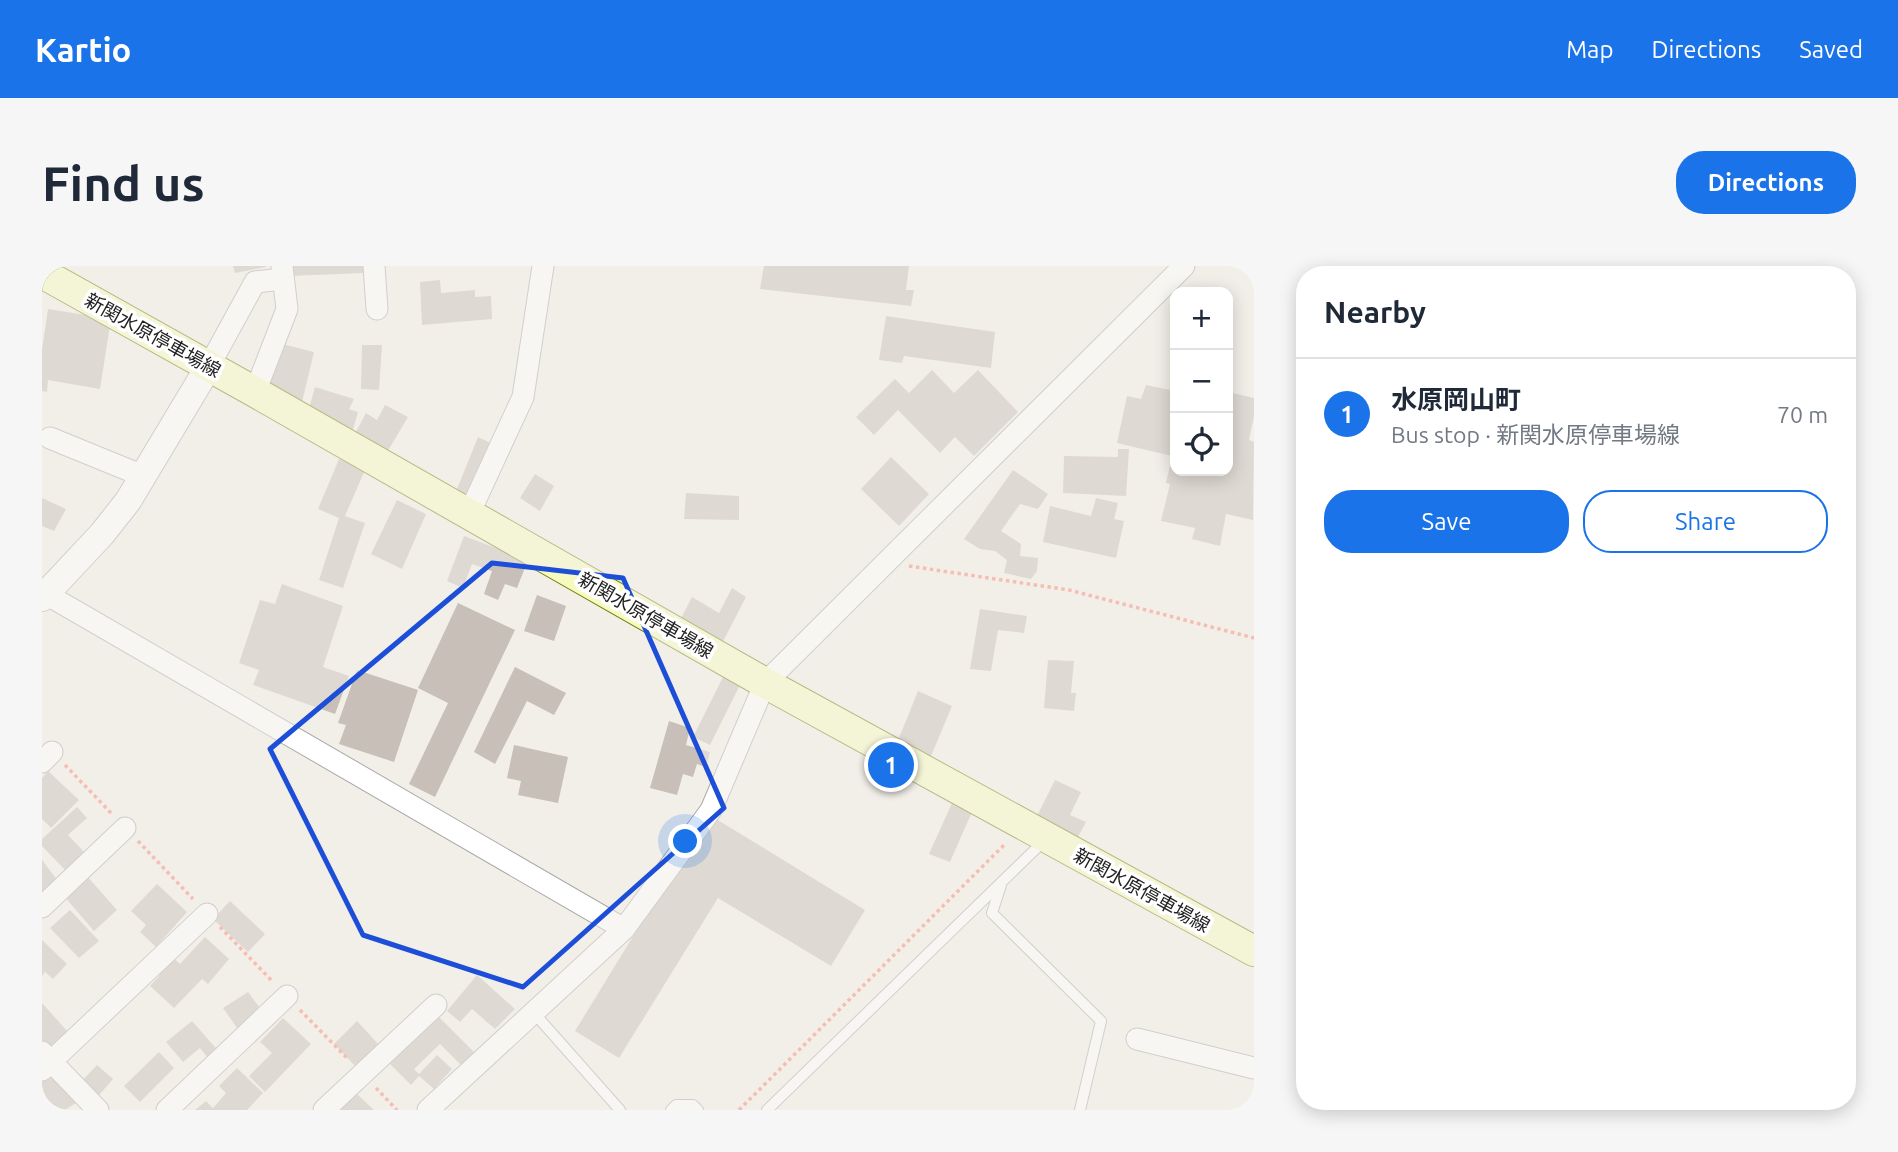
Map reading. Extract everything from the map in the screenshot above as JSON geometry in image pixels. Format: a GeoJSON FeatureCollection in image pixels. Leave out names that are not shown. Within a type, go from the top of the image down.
{"type":"FeatureCollection","features":[{"type":"Feature","properties":{"kind":"main road","name":"新関水原停車場線"},"geometry":{"type":"LineString","coordinates":[[42,273],[765,683],[1254,951]]}},
{"type":"Feature","properties":{"kind":"street"},"geometry":{"type":"LineString","coordinates":[[374,266],[377,309]]}},
{"type":"Feature","properties":{"kind":"street"},"geometry":{"type":"LineString","coordinates":[[469,514],[523,397],[543,266]]}},
{"type":"Feature","properties":{"kind":"street"},"geometry":{"type":"LineString","coordinates":[[428,1110],[624,929],[711,810],[765,683],[1184,266]]}},
{"type":"Feature","properties":{"kind":"street"},"geometry":{"type":"LineString","coordinates":[[255,392],[286,309],[283,272],[255,282],[209,366],[128,501],[102,534],[44,596],[624,929]]}},
{"type":"Feature","properties":{"kind":"street"},"geometry":{"type":"LineString","coordinates":[[50,438],[143,476]]}},
{"type":"Feature","properties":{"kind":"street"},"geometry":{"type":"LineString","coordinates":[[42,907],[125,828]]}},
{"type":"Feature","properties":{"kind":"street"},"geometry":{"type":"LineString","coordinates":[[98,1110],[45,1061],[207,914]]}},
{"type":"Feature","properties":{"kind":"street"},"geometry":{"type":"LineString","coordinates":[[167,1110],[287,996]]}},
{"type":"Feature","properties":{"kind":"street"},"geometry":{"type":"LineString","coordinates":[[324,1110],[436,1005]]}},
{"type":"Feature","properties":{"kind":"street"},"geometry":{"type":"LineString","coordinates":[[1137,1039],[1254,1068]]}},
{"type":"Feature","properties":{"kind":"lane"},"geometry":{"type":"LineString","coordinates":[[767,1110],[1002,882],[1035,831]]}},
{"type":"Feature","properties":{"kind":"lane"},"geometry":{"type":"LineString","coordinates":[[1002,882],[992,913],[1101,1021],[1080,1110]]}},
{"type":"Feature","properties":{"kind":"lane"},"geometry":{"type":"LineString","coordinates":[[534,1013],[620,1110]]}},
{"type":"Feature","properties":{"kind":"lane"},"geometry":{"type":"LineString","coordinates":[[671,1110],[676,1105],[693,1105],[698,1110]]}},
{"type":"Feature","properties":{"kind":"path"},"geometry":{"type":"LineString","coordinates":[[886,563],[1069,590],[1254,638]]}},
{"type":"Feature","properties":{"kind":"path"},"geometry":{"type":"LineString","coordinates":[[739,1110],[1035,831]]}},
{"type":"Feature","properties":{"kind":"highlighted area"},"geometry":{"type":"Polygon","coordinates":[[[492,563],[623,578],[724,808],[523,987],[363,935],[270,749],[492,563]]]}},
{"type":"Feature","properties":{"kind":"building"},"geometry":{"type":"Polygon","coordinates":[[[233,266],[266,266],[266,267],[235,273],[233,266]]]}},
{"type":"Feature","properties":{"kind":"building"},"geometry":{"type":"Polygon","coordinates":[[[288,266],[363,266],[363,273],[289,276],[288,266]]]}},
{"type":"Feature","properties":{"kind":"building"},"geometry":{"type":"Polygon","coordinates":[[[764,266],[909,266],[906,290],[914,290],[911,306],[760,289],[764,266]]]}},
{"type":"Feature","properties":{"kind":"building"},"geometry":{"type":"Polygon","coordinates":[[[440,280],[441,293],[475,290],[475,297],[491,296],[492,319],[422,325],[420,282],[440,280]]]}},
{"type":"Feature","properties":{"kind":"building"},"geometry":{"type":"Polygon","coordinates":[[[48,309],[111,319],[100,389],[48,380],[47,392],[42,391],[42,349],[48,309]]]}},
{"type":"Feature","properties":{"kind":"building"},"geometry":{"type":"Polygon","coordinates":[[[886,316],[995,332],[991,368],[904,356],[902,363],[879,360],[886,316]]]}},
{"type":"Feature","properties":{"kind":"building"},"geometry":{"type":"Polygon","coordinates":[[[278,343],[314,352],[302,402],[266,393],[278,343]]]}},
{"type":"Feature","properties":{"kind":"building"},"geometry":{"type":"Polygon","coordinates":[[[362,345],[382,345],[379,390],[361,389],[362,345]]]}},
{"type":"Feature","properties":{"kind":"building"},"geometry":{"type":"Polygon","coordinates":[[[932,370],[954,393],[978,370],[1018,412],[974,456],[955,437],[940,453],[898,410],[874,435],[856,417],[895,379],[909,393],[932,370]]]}},
{"type":"Feature","properties":{"kind":"building"},"geometry":{"type":"Polygon","coordinates":[[[1146,385],[1170,390],[1170,456],[1117,443],[1127,396],[1141,399],[1146,385]]]}},
{"type":"Feature","properties":{"kind":"building"},"geometry":{"type":"Polygon","coordinates":[[[315,387],[354,399],[349,409],[358,412],[352,433],[306,419],[315,387]]]}},
{"type":"Feature","properties":{"kind":"building"},"geometry":{"type":"Polygon","coordinates":[[[1233,393],[1254,398],[1254,416],[1249,440],[1254,442],[1253,520],[1226,514],[1220,546],[1192,539],[1195,528],[1161,521],[1170,484],[1166,483],[1170,465],[1170,476],[1233,476],[1233,393]]]}},
{"type":"Feature","properties":{"kind":"building"},"geometry":{"type":"Polygon","coordinates":[[[385,405],[408,417],[383,459],[352,439],[366,413],[377,420],[385,405]]]}},
{"type":"Feature","properties":{"kind":"building"},"geometry":{"type":"Polygon","coordinates":[[[478,437],[497,446],[474,502],[455,494],[478,437]]]}},
{"type":"Feature","properties":{"kind":"building"},"geometry":{"type":"Polygon","coordinates":[[[1118,449],[1129,449],[1126,496],[1063,493],[1064,456],[1118,457],[1118,449]]]}},
{"type":"Feature","properties":{"kind":"building"},"geometry":{"type":"Polygon","coordinates":[[[891,457],[929,494],[899,526],[861,489],[891,457]]]}},
{"type":"Feature","properties":{"kind":"building"},"geometry":{"type":"Polygon","coordinates":[[[339,459],[365,470],[345,516],[365,523],[343,588],[319,580],[339,518],[318,509],[339,459]]]}},
{"type":"Feature","properties":{"kind":"building"},"geometry":{"type":"Polygon","coordinates":[[[1013,470],[1048,494],[1038,509],[1020,504],[1001,531],[1021,544],[1020,556],[1038,558],[1037,571],[1031,579],[1004,573],[1007,560],[995,551],[980,549],[964,539],[1013,470]]]}},
{"type":"Feature","properties":{"kind":"building"},"geometry":{"type":"Polygon","coordinates":[[[535,474],[554,486],[540,511],[520,498],[535,474]]]}},
{"type":"Feature","properties":{"kind":"building"},"geometry":{"type":"Polygon","coordinates":[[[686,493],[739,496],[739,520],[684,519],[686,493]]]}},
{"type":"Feature","properties":{"kind":"building"},"geometry":{"type":"Polygon","coordinates":[[[42,498],[66,509],[54,531],[42,526],[42,498]]]}},
{"type":"Feature","properties":{"kind":"building"},"geometry":{"type":"Polygon","coordinates":[[[1096,498],[1118,503],[1114,519],[1124,521],[1116,558],[1043,542],[1050,506],[1091,516],[1096,498]]]}},
{"type":"Feature","properties":{"kind":"building"},"geometry":{"type":"Polygon","coordinates":[[[397,500],[426,514],[402,569],[371,554],[397,500]]]}},
{"type":"Feature","properties":{"kind":"building"},"geometry":{"type":"Polygon","coordinates":[[[464,536],[528,560],[517,588],[505,584],[498,600],[484,594],[492,571],[472,564],[463,588],[447,581],[464,536]]]}},
{"type":"Feature","properties":{"kind":"building"},"geometry":{"type":"Polygon","coordinates":[[[282,584],[343,606],[323,667],[349,676],[335,714],[253,685],[259,670],[239,663],[260,600],[275,604],[282,584]]]}},
{"type":"Feature","properties":{"kind":"building"},"geometry":{"type":"Polygon","coordinates":[[[732,588],[746,597],[717,653],[675,630],[692,597],[719,613],[732,588]]]}},
{"type":"Feature","properties":{"kind":"building"},"geometry":{"type":"Polygon","coordinates":[[[537,595],[566,606],[554,641],[524,631],[537,595]]]}},
{"type":"Feature","properties":{"kind":"building"},"geometry":{"type":"Polygon","coordinates":[[[458,603],[515,630],[435,797],[409,784],[448,703],[418,688],[458,603]]]}},
{"type":"Feature","properties":{"kind":"building"},"geometry":{"type":"Polygon","coordinates":[[[980,609],[1027,616],[1024,633],[998,630],[991,671],[970,669],[980,609]]]}},
{"type":"Feature","properties":{"kind":"building"},"geometry":{"type":"Polygon","coordinates":[[[1048,660],[1074,661],[1071,693],[1076,693],[1074,711],[1044,708],[1048,660]]]}},
{"type":"Feature","properties":{"kind":"building"},"geometry":{"type":"Polygon","coordinates":[[[515,667],[566,693],[554,715],[527,701],[495,764],[474,752],[515,667]]]}},
{"type":"Feature","properties":{"kind":"building"},"geometry":{"type":"Polygon","coordinates":[[[357,670],[418,690],[394,762],[339,744],[346,725],[338,723],[357,670]]]}},
{"type":"Feature","properties":{"kind":"building"},"geometry":{"type":"Polygon","coordinates":[[[723,677],[740,685],[710,745],[693,737],[723,677]]]}},
{"type":"Feature","properties":{"kind":"building"},"geometry":{"type":"Polygon","coordinates":[[[918,691],[952,706],[929,761],[895,748],[918,691]]]}},
{"type":"Feature","properties":{"kind":"building"},"geometry":{"type":"Polygon","coordinates":[[[669,721],[690,728],[686,745],[710,752],[706,767],[697,764],[693,777],[683,774],[677,795],[650,788],[669,721]]]}},
{"type":"Feature","properties":{"kind":"building"},"geometry":{"type":"Polygon","coordinates":[[[514,745],[568,757],[558,803],[518,795],[521,781],[507,778],[514,745]]]}},
{"type":"Feature","properties":{"kind":"building"},"geometry":{"type":"Polygon","coordinates":[[[48,771],[79,800],[51,828],[42,819],[42,778],[48,771]]]}},
{"type":"Feature","properties":{"kind":"building"},"geometry":{"type":"Polygon","coordinates":[[[1055,780],[1081,792],[1070,815],[1086,822],[1071,850],[1031,828],[1055,780]]]}},
{"type":"Feature","properties":{"kind":"building"},"geometry":{"type":"Polygon","coordinates":[[[952,803],[972,812],[950,862],[929,854],[952,803]]]}},
{"type":"Feature","properties":{"kind":"building"},"geometry":{"type":"Polygon","coordinates":[[[77,807],[87,818],[68,835],[86,854],[66,871],[42,846],[42,839],[77,807]]]}},
{"type":"Feature","properties":{"kind":"building"},"geometry":{"type":"Polygon","coordinates":[[[708,814],[865,910],[831,966],[718,898],[619,1058],[575,1031],[708,814]]]}},
{"type":"Feature","properties":{"kind":"building"},"geometry":{"type":"Polygon","coordinates":[[[42,860],[58,881],[42,895],[42,860]]]}},
{"type":"Feature","properties":{"kind":"building"},"geometry":{"type":"Polygon","coordinates":[[[86,875],[117,910],[94,931],[63,895],[86,875]]]}},
{"type":"Feature","properties":{"kind":"building"},"geometry":{"type":"Polygon","coordinates":[[[157,884],[187,912],[156,947],[140,932],[146,925],[131,911],[157,884]]]}},
{"type":"Feature","properties":{"kind":"building"},"geometry":{"type":"Polygon","coordinates":[[[230,901],[265,934],[248,952],[213,919],[230,901]]]}},
{"type":"Feature","properties":{"kind":"building"},"geometry":{"type":"Polygon","coordinates":[[[70,910],[99,941],[79,958],[50,928],[70,910]]]}},
{"type":"Feature","properties":{"kind":"building"},"geometry":{"type":"Polygon","coordinates":[[[205,937],[229,959],[208,984],[202,979],[174,1008],[150,986],[160,975],[153,968],[167,952],[180,964],[205,937]]]}},
{"type":"Feature","properties":{"kind":"building"},"geometry":{"type":"Polygon","coordinates":[[[42,940],[67,964],[53,979],[45,972],[42,976],[42,940]]]}},
{"type":"Feature","properties":{"kind":"building"},"geometry":{"type":"Polygon","coordinates":[[[477,975],[515,1009],[495,1029],[472,1009],[460,1022],[447,1011],[477,975]]]}},
{"type":"Feature","properties":{"kind":"building"},"geometry":{"type":"Polygon","coordinates":[[[248,992],[265,1015],[240,1032],[223,1008],[248,992]]]}},
{"type":"Feature","properties":{"kind":"building"},"geometry":{"type":"Polygon","coordinates":[[[42,1003],[68,1032],[50,1049],[42,1041],[42,1003]]]}},
{"type":"Feature","properties":{"kind":"building"},"geometry":{"type":"Polygon","coordinates":[[[437,1015],[474,1052],[461,1065],[440,1044],[414,1069],[419,1074],[437,1055],[452,1069],[434,1089],[419,1076],[411,1085],[388,1062],[437,1015]]]}},
{"type":"Feature","properties":{"kind":"building"},"geometry":{"type":"Polygon","coordinates":[[[283,1018],[311,1044],[265,1092],[249,1076],[272,1053],[260,1042],[283,1018]]]}},
{"type":"Feature","properties":{"kind":"building"},"geometry":{"type":"Polygon","coordinates":[[[192,1021],[223,1056],[213,1064],[200,1048],[183,1062],[166,1042],[192,1021]]]}},
{"type":"Feature","properties":{"kind":"building"},"geometry":{"type":"Polygon","coordinates":[[[357,1021],[379,1045],[357,1068],[334,1044],[357,1021]]]}},
{"type":"Feature","properties":{"kind":"building"},"geometry":{"type":"Polygon","coordinates":[[[159,1052],[174,1068],[140,1102],[124,1086],[159,1052]]]}},
{"type":"Feature","properties":{"kind":"building"},"geometry":{"type":"Polygon","coordinates":[[[97,1065],[113,1079],[94,1101],[77,1086],[97,1065]]]}},
{"type":"Feature","properties":{"kind":"building"},"geometry":{"type":"Polygon","coordinates":[[[53,1067],[79,1101],[65,1110],[46,1110],[42,1105],[42,1074],[53,1067]]]}},
{"type":"Feature","properties":{"kind":"building"},"geometry":{"type":"Polygon","coordinates":[[[237,1068],[263,1093],[247,1110],[195,1110],[206,1101],[213,1108],[226,1093],[219,1086],[237,1068]]]}},
{"type":"Feature","properties":{"kind":"building"},"geometry":{"type":"Polygon","coordinates":[[[355,1092],[374,1110],[338,1110],[355,1092]]]}},
{"type":"Feature","properties":{"kind":"place","name":"水原岡山町"},"geometry":{"type":"Point","coordinates":[891,765]}}]}
